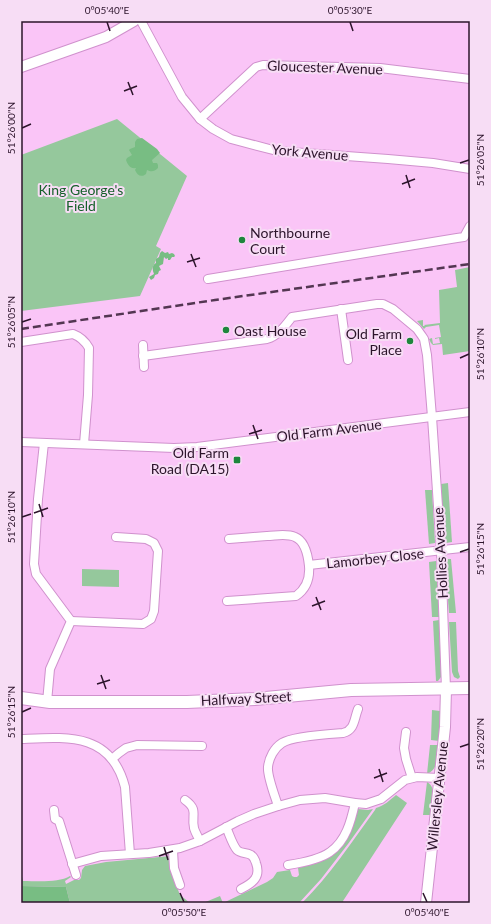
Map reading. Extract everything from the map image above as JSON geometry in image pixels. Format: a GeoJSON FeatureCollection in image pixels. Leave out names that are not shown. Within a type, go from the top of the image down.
{"type":"FeatureCollection","features":[{"type":"Feature","properties":{"kind":"main road","name":"Halfway Street"},"geometry":{"type":"LineString","coordinates":[[21,698],[47,702],[214,701],[255,699],[351,690],[470,688]]}},
{"type":"Feature","properties":{"kind":"street"},"geometry":{"type":"LineString","coordinates":[[21,67],[106,37],[134,21]]}},
{"type":"Feature","properties":{"kind":"street","name":"York Avenue"},"geometry":{"type":"LineString","coordinates":[[141,21],[182,97],[200,119],[213,129],[231,139],[277,151],[418,161],[470,169]]}},
{"type":"Feature","properties":{"kind":"street","name":"Gloucester Avenue"},"geometry":{"type":"LineString","coordinates":[[200,119],[256,67],[263,65],[380,68],[470,79]]}},
{"type":"Feature","properties":{"kind":"street"},"geometry":{"type":"LineString","coordinates":[[208,279],[464,237],[470,226]]}},
{"type":"Feature","properties":{"kind":"street"},"geometry":{"type":"LineString","coordinates":[[143,356],[272,338],[292,317],[383,304],[393,309],[413,325],[424,339],[427,355],[432,417]]}},
{"type":"Feature","properties":{"kind":"street"},"geometry":{"type":"LineString","coordinates":[[341,309],[348,360]]}},
{"type":"Feature","properties":{"kind":"street"},"geometry":{"type":"LineString","coordinates":[[21,342],[73,334],[85,341],[89,348],[88,395],[84,444]]}},
{"type":"Feature","properties":{"kind":"street"},"geometry":{"type":"LineString","coordinates":[[142,345],[144,367]]}},
{"type":"Feature","properties":{"kind":"street","name":"Old Farm Avenue"},"geometry":{"type":"LineString","coordinates":[[21,442],[174,448],[197,447],[470,412]]}},
{"type":"Feature","properties":{"kind":"street","name":"Hollies Avenue"},"geometry":{"type":"LineString","coordinates":[[432,417],[441,551],[446,689]]}},
{"type":"Feature","properties":{"kind":"street"},"geometry":{"type":"LineString","coordinates":[[44,443],[38,499],[34,564],[36,574],[71,621]]}},
{"type":"Feature","properties":{"kind":"street","name":"Lamorbey Close"},"geometry":{"type":"LineString","coordinates":[[227,601],[296,596],[302,592],[307,584],[309,574],[309,565],[305,548],[301,541],[295,537],[284,535],[230,539]]}},
{"type":"Feature","properties":{"kind":"street"},"geometry":{"type":"LineString","coordinates":[[71,621],[143,624],[151,618],[154,611],[158,551],[154,543],[146,539],[116,537]]}},
{"type":"Feature","properties":{"kind":"street","name":"Lamorbey Close"},"geometry":{"type":"LineString","coordinates":[[309,565],[470,548]]}},
{"type":"Feature","properties":{"kind":"street"},"geometry":{"type":"LineString","coordinates":[[47,702],[50,669],[71,621]]}},
{"type":"Feature","properties":{"kind":"street","name":"Willersley Avenue"},"geometry":{"type":"LineString","coordinates":[[426,903],[440,778],[446,689]]}},
{"type":"Feature","properties":{"kind":"street"},"geometry":{"type":"LineString","coordinates":[[278,806],[269,776],[268,767],[275,749],[282,743],[293,739],[343,733],[348,731],[352,728],[358,709]]}},
{"type":"Feature","properties":{"kind":"street"},"geometry":{"type":"LineString","coordinates":[[406,732],[404,748],[412,778]]}},
{"type":"Feature","properties":{"kind":"street"},"geometry":{"type":"LineString","coordinates":[[21,739],[68,738],[80,740],[94,745],[112,759],[123,778],[125,787],[130,854]]}},
{"type":"Feature","properties":{"kind":"street"},"geometry":{"type":"LineString","coordinates":[[112,759],[126,748],[137,745],[202,746]]}},
{"type":"Feature","properties":{"kind":"street"},"geometry":{"type":"LineString","coordinates":[[72,864],[102,856],[173,850],[200,841],[254,814],[300,800],[325,798],[366,804],[381,799],[405,780],[412,778],[440,778]]}},
{"type":"Feature","properties":{"kind":"street"},"geometry":{"type":"LineString","coordinates":[[185,800],[191,805],[194,812],[193,821],[200,841]]}},
{"type":"Feature","properties":{"kind":"street"},"geometry":{"type":"LineString","coordinates":[[288,865],[314,860],[329,853],[338,846],[351,820],[355,803]]}},
{"type":"Feature","properties":{"kind":"street"},"geometry":{"type":"LineString","coordinates":[[54,810],[55,819],[59,821],[76,875]]}},
{"type":"Feature","properties":{"kind":"street"},"geometry":{"type":"LineString","coordinates":[[226,827],[237,851],[253,856],[258,868],[258,874],[255,878],[250,884],[241,889]]}},
{"type":"Feature","properties":{"kind":"street"},"geometry":{"type":"LineString","coordinates":[[173,850],[174,868],[180,885]]}},
{"type":"Feature","properties":{"kind":"green space","name":"King George's Field"},"geometry":{"type":"Polygon","coordinates":[[[117,119],[187,176],[156,246],[161,249],[140,296],[21,311],[21,155],[117,119]]]}},
{"type":"Feature","properties":{"kind":"green space"},"geometry":{"type":"Polygon","coordinates":[[[142,138],[160,153],[152,160],[153,163],[157,163],[158,168],[152,171],[147,170],[146,174],[141,176],[136,172],[136,168],[132,168],[126,160],[132,155],[129,150],[135,147],[135,142],[137,139],[142,138]]]}},
{"type":"Feature","properties":{"kind":"green space"},"geometry":{"type":"Polygon","coordinates":[[[162,251],[165,253],[168,252],[169,254],[172,253],[175,256],[170,260],[164,257],[163,264],[159,266],[161,270],[151,280],[149,277],[154,274],[153,266],[162,251]]]}},
{"type":"Feature","properties":{"kind":"green space"},"geometry":{"type":"Polygon","coordinates":[[[470,267],[470,351],[443,355],[442,344],[433,345],[429,339],[432,338],[433,344],[440,343],[439,338],[435,339],[441,337],[439,325],[426,327],[424,329],[417,321],[423,320],[423,326],[440,323],[439,290],[457,287],[455,270],[470,267]]]}},
{"type":"Feature","properties":{"kind":"green space"},"geometry":{"type":"Polygon","coordinates":[[[448,483],[452,542],[446,543],[444,541],[441,484],[448,483]]]}},
{"type":"Feature","properties":{"kind":"green space"},"geometry":{"type":"Polygon","coordinates":[[[425,490],[432,490],[435,543],[429,544],[425,490]]]}},
{"type":"Feature","properties":{"kind":"green space"},"geometry":{"type":"Polygon","coordinates":[[[445,559],[451,559],[456,613],[449,613],[445,559]]]}},
{"type":"Feature","properties":{"kind":"green space"},"geometry":{"type":"Polygon","coordinates":[[[436,561],[439,617],[432,617],[429,562],[436,561]]]}},
{"type":"Feature","properties":{"kind":"green space"},"geometry":{"type":"Polygon","coordinates":[[[82,569],[119,570],[119,587],[82,586],[82,569]]]}},
{"type":"Feature","properties":{"kind":"green space"},"geometry":{"type":"Polygon","coordinates":[[[439,620],[441,677],[438,681],[436,681],[433,621],[439,620]]]}},
{"type":"Feature","properties":{"kind":"green space"},"geometry":{"type":"Polygon","coordinates":[[[449,622],[456,622],[458,671],[460,677],[458,679],[454,677],[452,672],[449,622]]]}},
{"type":"Feature","properties":{"kind":"green space"},"geometry":{"type":"Polygon","coordinates":[[[432,710],[440,711],[439,741],[431,740],[432,710]]]}},
{"type":"Feature","properties":{"kind":"green space"},"geometry":{"type":"Polygon","coordinates":[[[430,745],[438,745],[437,758],[434,769],[427,774],[430,745]]]}},
{"type":"Feature","properties":{"kind":"green space"},"geometry":{"type":"Polygon","coordinates":[[[427,782],[432,788],[433,802],[431,815],[423,815],[427,782]]]}},
{"type":"Feature","properties":{"kind":"green space"},"geometry":{"type":"Polygon","coordinates":[[[396,795],[407,803],[343,901],[344,903],[302,903],[331,870],[376,808],[396,795]]]}},
{"type":"Feature","properties":{"kind":"green space"},"geometry":{"type":"Polygon","coordinates":[[[358,809],[373,809],[321,879],[299,903],[223,903],[267,882],[273,878],[277,872],[290,870],[292,876],[297,877],[299,875],[298,868],[330,857],[341,848],[345,842],[352,829],[358,809]]]}},
{"type":"Feature","properties":{"kind":"green space"},"geometry":{"type":"Polygon","coordinates":[[[170,856],[175,882],[180,895],[190,903],[70,903],[66,887],[21,886],[21,872],[23,881],[54,881],[70,876],[71,877],[65,881],[66,884],[74,880],[79,880],[85,866],[106,862],[170,856]]]}},
{"type":"Feature","properties":{"kind":"green space"},"geometry":{"type":"Polygon","coordinates":[[[21,886],[66,887],[70,903],[21,903],[21,886]]]}},
{"type":"Feature","properties":{"kind":"green space"},"geometry":{"type":"Polygon","coordinates":[[[220,896],[223,903],[203,903],[220,896]]]}},
{"type":"Feature","properties":{"kind":"railway"},"geometry":{"type":"LineString","coordinates":[[21,329],[470,264]]}},
{"type":"Feature","properties":{"kind":"place","name":"Northbourne Court"},"geometry":{"type":"Point","coordinates":[242,240]}},
{"type":"Feature","properties":{"kind":"place","name":"Oast House"},"geometry":{"type":"Point","coordinates":[226,330]}},
{"type":"Feature","properties":{"kind":"place","name":"Old Farm Place"},"geometry":{"type":"Point","coordinates":[410,341]}},
{"type":"Feature","properties":{"kind":"place","name":"Old Farm Road (DA15)"},"geometry":{"type":"Point","coordinates":[237,460]}}]}
